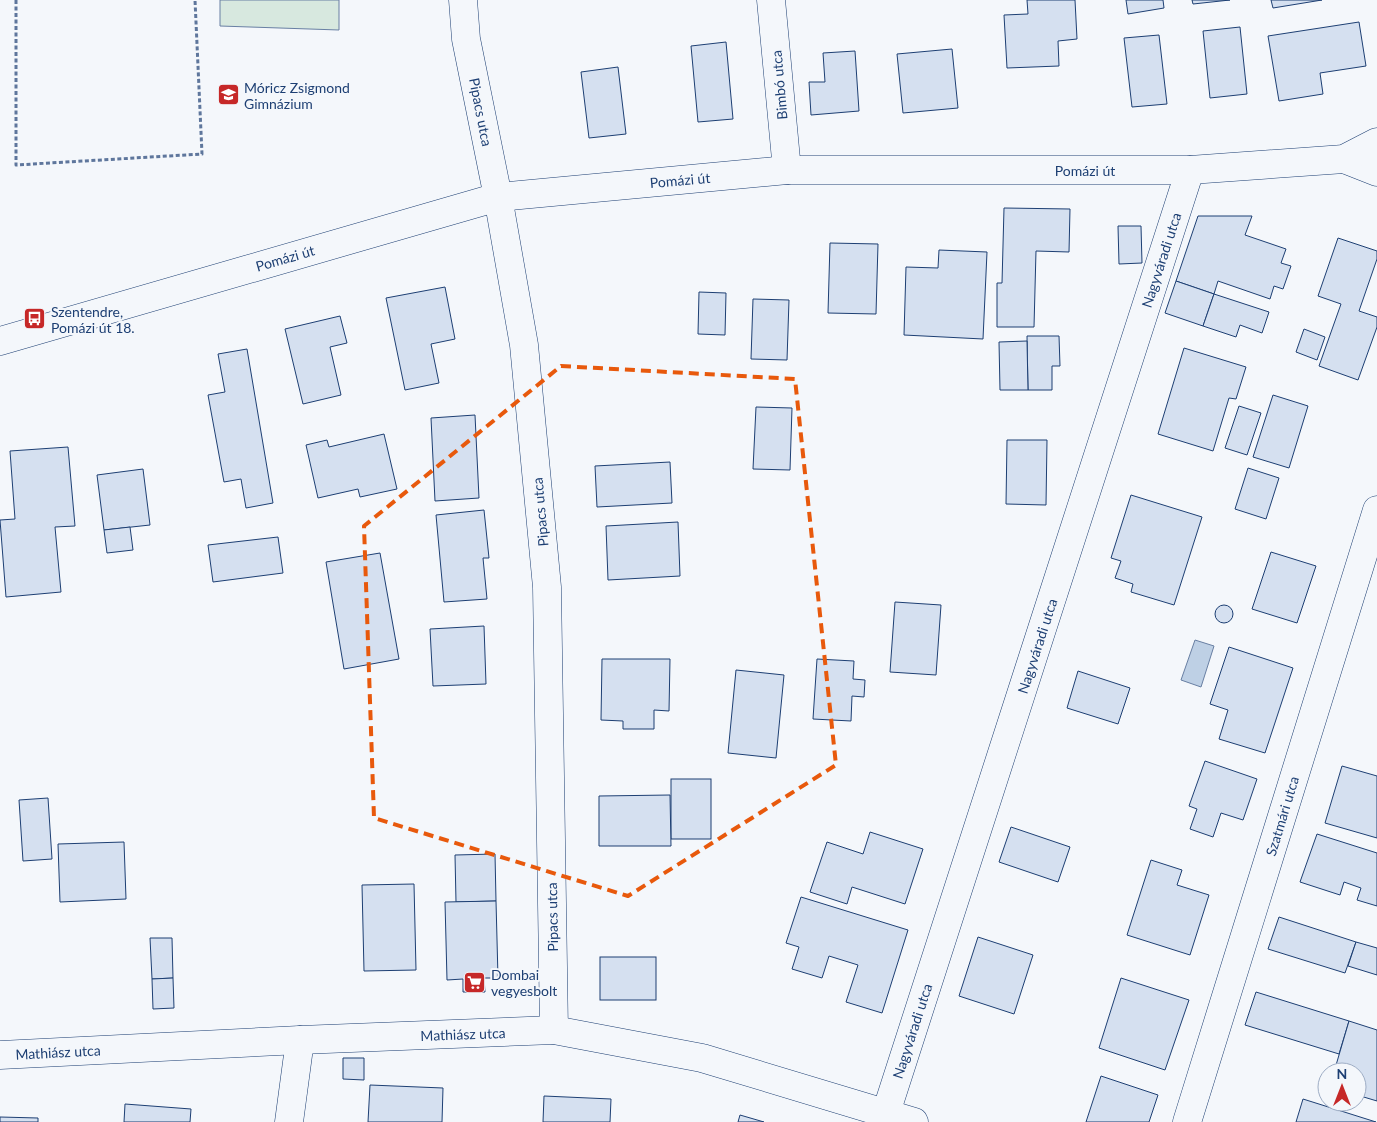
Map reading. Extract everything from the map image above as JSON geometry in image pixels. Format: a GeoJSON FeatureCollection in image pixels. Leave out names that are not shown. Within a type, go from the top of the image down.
{"type":"FeatureCollection","features":[{"type":"Feature","properties":{"kind":"street","name":"Pipacs utca"},"geometry":{"type":"LineString","coordinates":[[463,0],[466,39],[498,197],[524,345],[547,587],[554,1030]]}},
{"type":"Feature","properties":{"kind":"street","name":"Bimbó utca"},"geometry":{"type":"LineString","coordinates":[[771,0],[788,170]]}},
{"type":"Feature","properties":{"kind":"street","name":"Pomázi út"},"geometry":{"type":"LineString","coordinates":[[0,341],[498,197],[788,170],[1190,170],[1344,159],[1377,142]]}},
{"type":"Feature","properties":{"kind":"street"},"geometry":{"type":"LineString","coordinates":[[1344,159],[1377,172]]}},
{"type":"Feature","properties":{"kind":"street","name":"Nagyváradi utca"},"geometry":{"type":"LineString","coordinates":[[885,1118],[1190,170]]}},
{"type":"Feature","properties":{"kind":"street","name":"Szatmári utca"},"geometry":{"type":"LineString","coordinates":[[1187,1122],[1377,510]]}},
{"type":"Feature","properties":{"kind":"street","name":"Mathiász utca"},"geometry":{"type":"LineString","coordinates":[[0,1055],[554,1030],[702,1058],[885,1118],[914,1122]]}},
{"type":"Feature","properties":{"kind":"street"},"geometry":{"type":"LineString","coordinates":[[289,1122],[300,1040]]}},
{"type":"Feature","properties":{"kind":"path"},"geometry":{"type":"LineString","coordinates":[[16,0],[16,165],[202,154],[195,0]]}},
{"type":"Feature","properties":{"kind":"highlighted area"},"geometry":{"type":"Polygon","coordinates":[[[561,366],[795,379],[836,765],[628,896],[374,818],[364,526],[561,366]]]}},
{"type":"Feature","properties":{"kind":"shaded area"},"geometry":{"type":"Polygon","coordinates":[[[220,0],[339,0],[339,30],[220,26],[220,0]]]}},
{"type":"Feature","properties":{"kind":"water"},"geometry":{"type":"Polygon","coordinates":[[[1195,640],[1214,646],[1201,687],[1181,680],[1195,640]]]}},
{"type":"Feature","properties":{"kind":"building"},"geometry":{"type":"Polygon","coordinates":[[[1027,0],[1075,0],[1077,39],[1058,41],[1059,66],[1007,68],[1004,15],[1028,14],[1027,0]]]}},
{"type":"Feature","properties":{"kind":"building"},"geometry":{"type":"Polygon","coordinates":[[[1126,0],[1163,0],[1164,8],[1128,14],[1126,0]]]}},
{"type":"Feature","properties":{"kind":"building"},"geometry":{"type":"Polygon","coordinates":[[[1192,0],[1230,0],[1193,4],[1192,0]]]}},
{"type":"Feature","properties":{"kind":"building"},"geometry":{"type":"Polygon","coordinates":[[[1271,0],[1322,0],[1273,8],[1271,0]]]}},
{"type":"Feature","properties":{"kind":"building"},"geometry":{"type":"Polygon","coordinates":[[[1359,22],[1366,66],[1320,73],[1323,94],[1279,101],[1268,36],[1359,22]]]}},
{"type":"Feature","properties":{"kind":"building"},"geometry":{"type":"Polygon","coordinates":[[[1240,27],[1247,94],[1210,98],[1203,31],[1240,27]]]}},
{"type":"Feature","properties":{"kind":"building"},"geometry":{"type":"Polygon","coordinates":[[[1159,35],[1167,104],[1132,107],[1124,38],[1159,35]]]}},
{"type":"Feature","properties":{"kind":"building"},"geometry":{"type":"Polygon","coordinates":[[[726,42],[733,119],[698,122],[691,46],[726,42]]]}},
{"type":"Feature","properties":{"kind":"building"},"geometry":{"type":"Polygon","coordinates":[[[952,49],[958,108],[903,113],[897,54],[952,49]]]}},
{"type":"Feature","properties":{"kind":"building"},"geometry":{"type":"Polygon","coordinates":[[[855,51],[859,111],[811,115],[809,82],[825,82],[823,53],[855,51]]]}},
{"type":"Feature","properties":{"kind":"building"},"geometry":{"type":"Polygon","coordinates":[[[618,67],[626,134],[589,138],[581,72],[618,67]]]}},
{"type":"Feature","properties":{"kind":"building"},"geometry":{"type":"Polygon","coordinates":[[[1004,208],[1070,209],[1069,252],[1036,251],[1034,327],[997,327],[997,283],[1002,283],[1004,208]]]}},
{"type":"Feature","properties":{"kind":"building"},"geometry":{"type":"Polygon","coordinates":[[[1198,216],[1252,216],[1245,235],[1286,249],[1281,263],[1291,266],[1283,289],[1274,286],[1270,299],[1218,281],[1214,294],[1176,281],[1198,216]]]}},
{"type":"Feature","properties":{"kind":"building"},"geometry":{"type":"Polygon","coordinates":[[[1118,226],[1141,226],[1142,263],[1119,264],[1118,226]]]}},
{"type":"Feature","properties":{"kind":"building"},"geometry":{"type":"Polygon","coordinates":[[[1338,238],[1377,251],[1377,259],[1359,311],[1377,317],[1377,327],[1358,380],[1319,366],[1341,304],[1318,296],[1338,238]]]}},
{"type":"Feature","properties":{"kind":"building"},"geometry":{"type":"Polygon","coordinates":[[[830,243],[878,244],[876,314],[828,313],[830,243]]]}},
{"type":"Feature","properties":{"kind":"building"},"geometry":{"type":"Polygon","coordinates":[[[939,250],[987,252],[983,339],[904,335],[906,267],[938,268],[939,250]]]}},
{"type":"Feature","properties":{"kind":"building"},"geometry":{"type":"Polygon","coordinates":[[[1176,281],[1214,294],[1203,326],[1165,313],[1176,281]]]}},
{"type":"Feature","properties":{"kind":"building"},"geometry":{"type":"Polygon","coordinates":[[[445,287],[455,339],[431,344],[439,383],[405,390],[386,298],[445,287]]]}},
{"type":"Feature","properties":{"kind":"building"},"geometry":{"type":"Polygon","coordinates":[[[699,292],[726,293],[725,335],[698,334],[699,292]]]}},
{"type":"Feature","properties":{"kind":"building"},"geometry":{"type":"Polygon","coordinates":[[[1214,294],[1269,312],[1262,333],[1240,325],[1236,337],[1203,326],[1214,294]]]}},
{"type":"Feature","properties":{"kind":"building"},"geometry":{"type":"Polygon","coordinates":[[[753,299],[789,300],[787,360],[751,359],[753,299]]]}},
{"type":"Feature","properties":{"kind":"building"},"geometry":{"type":"Polygon","coordinates":[[[340,316],[347,343],[330,347],[341,395],[303,404],[285,329],[340,316]]]}},
{"type":"Feature","properties":{"kind":"building"},"geometry":{"type":"Polygon","coordinates":[[[1304,329],[1325,337],[1317,360],[1296,352],[1304,329]]]}},
{"type":"Feature","properties":{"kind":"building"},"geometry":{"type":"Polygon","coordinates":[[[1027,336],[1059,336],[1060,366],[1052,366],[1052,390],[1028,390],[1027,336]]]}},
{"type":"Feature","properties":{"kind":"building"},"geometry":{"type":"Polygon","coordinates":[[[1027,341],[1028,390],[1000,390],[999,342],[1027,341]]]}},
{"type":"Feature","properties":{"kind":"building"},"geometry":{"type":"Polygon","coordinates":[[[1184,348],[1246,367],[1236,399],[1229,398],[1213,451],[1158,434],[1184,348]]]}},
{"type":"Feature","properties":{"kind":"building"},"geometry":{"type":"Polygon","coordinates":[[[247,349],[273,503],[246,508],[241,479],[224,482],[208,395],[225,392],[218,354],[247,349]]]}},
{"type":"Feature","properties":{"kind":"building"},"geometry":{"type":"Polygon","coordinates":[[[1273,395],[1308,406],[1289,468],[1253,457],[1273,395]]]}},
{"type":"Feature","properties":{"kind":"building"},"geometry":{"type":"Polygon","coordinates":[[[1239,406],[1261,413],[1247,455],[1225,448],[1239,406]]]}},
{"type":"Feature","properties":{"kind":"building"},"geometry":{"type":"Polygon","coordinates":[[[756,407],[792,408],[790,470],[753,469],[756,407]]]}},
{"type":"Feature","properties":{"kind":"building"},"geometry":{"type":"Polygon","coordinates":[[[475,415],[479,498],[435,501],[431,418],[475,415]]]}},
{"type":"Feature","properties":{"kind":"building"},"geometry":{"type":"Polygon","coordinates":[[[384,434],[397,489],[360,497],[358,489],[318,498],[306,445],[327,440],[329,447],[384,434]]]}},
{"type":"Feature","properties":{"kind":"building"},"geometry":{"type":"Polygon","coordinates":[[[1007,440],[1047,440],[1046,505],[1006,504],[1007,440]]]}},
{"type":"Feature","properties":{"kind":"building"},"geometry":{"type":"Polygon","coordinates":[[[68,447],[75,526],[55,527],[61,592],[6,597],[0,520],[15,519],[10,451],[68,447]]]}},
{"type":"Feature","properties":{"kind":"building"},"geometry":{"type":"Polygon","coordinates":[[[670,462],[672,503],[597,507],[595,466],[670,462]]]}},
{"type":"Feature","properties":{"kind":"building"},"geometry":{"type":"Polygon","coordinates":[[[1248,468],[1279,478],[1266,519],[1235,509],[1248,468]]]}},
{"type":"Feature","properties":{"kind":"building"},"geometry":{"type":"Polygon","coordinates":[[[143,469],[150,525],[104,530],[97,475],[143,469]]]}},
{"type":"Feature","properties":{"kind":"building"},"geometry":{"type":"Polygon","coordinates":[[[1131,495],[1202,517],[1174,605],[1131,592],[1133,584],[1115,578],[1121,561],[1111,558],[1131,495]]]}},
{"type":"Feature","properties":{"kind":"building"},"geometry":{"type":"Polygon","coordinates":[[[484,510],[489,558],[483,558],[487,599],[444,602],[436,515],[484,510]]]}},
{"type":"Feature","properties":{"kind":"building"},"geometry":{"type":"Polygon","coordinates":[[[678,522],[680,576],[608,580],[606,526],[678,522]]]}},
{"type":"Feature","properties":{"kind":"building"},"geometry":{"type":"Polygon","coordinates":[[[130,527],[133,550],[107,553],[104,530],[130,527]]]}},
{"type":"Feature","properties":{"kind":"building"},"geometry":{"type":"Polygon","coordinates":[[[278,537],[283,573],[213,582],[208,545],[278,537]]]}},
{"type":"Feature","properties":{"kind":"building"},"geometry":{"type":"Polygon","coordinates":[[[1271,552],[1316,566],[1297,623],[1252,609],[1271,552]]]}},
{"type":"Feature","properties":{"kind":"building"},"geometry":{"type":"Polygon","coordinates":[[[380,553],[399,659],[344,669],[326,562],[380,553]]]}},
{"type":"Feature","properties":{"kind":"building"},"geometry":{"type":"Polygon","coordinates":[[[895,602],[941,605],[936,675],[890,672],[895,602]]]}},
{"type":"Feature","properties":{"kind":"building"},"geometry":{"type":"Polygon","coordinates":[[[1220,605],[1228,605],[1233,610],[1231,621],[1220,623],[1215,618],[1215,610],[1220,605]]]}},
{"type":"Feature","properties":{"kind":"building"},"geometry":{"type":"Polygon","coordinates":[[[484,626],[486,684],[433,686],[430,629],[484,626]]]}},
{"type":"Feature","properties":{"kind":"building"},"geometry":{"type":"Polygon","coordinates":[[[1229,647],[1293,668],[1265,753],[1219,739],[1228,710],[1210,704],[1229,647]]]}},
{"type":"Feature","properties":{"kind":"building"},"geometry":{"type":"Polygon","coordinates":[[[602,659],[670,659],[669,711],[654,710],[654,729],[623,729],[623,721],[601,720],[602,659]]]}},
{"type":"Feature","properties":{"kind":"building"},"geometry":{"type":"Polygon","coordinates":[[[817,659],[854,661],[853,679],[865,680],[864,697],[852,696],[851,721],[813,719],[817,659]]]}},
{"type":"Feature","properties":{"kind":"building"},"geometry":{"type":"Polygon","coordinates":[[[736,670],[784,675],[776,758],[728,753],[736,670]]]}},
{"type":"Feature","properties":{"kind":"building"},"geometry":{"type":"Polygon","coordinates":[[[1078,671],[1130,688],[1118,724],[1067,708],[1078,671]]]}},
{"type":"Feature","properties":{"kind":"building"},"geometry":{"type":"Polygon","coordinates":[[[1205,761],[1257,779],[1243,820],[1221,813],[1213,837],[1190,829],[1197,809],[1189,806],[1205,761]]]}},
{"type":"Feature","properties":{"kind":"building"},"geometry":{"type":"Polygon","coordinates":[[[1342,766],[1377,776],[1377,838],[1325,823],[1342,766]]]}},
{"type":"Feature","properties":{"kind":"building"},"geometry":{"type":"Polygon","coordinates":[[[671,779],[711,779],[711,839],[671,839],[671,779]]]}},
{"type":"Feature","properties":{"kind":"building"},"geometry":{"type":"Polygon","coordinates":[[[670,795],[671,846],[599,846],[599,796],[670,795]]]}},
{"type":"Feature","properties":{"kind":"building"},"geometry":{"type":"Polygon","coordinates":[[[48,798],[52,859],[23,861],[19,800],[48,798]]]}},
{"type":"Feature","properties":{"kind":"building"},"geometry":{"type":"Polygon","coordinates":[[[1011,827],[1070,847],[1058,882],[999,862],[1011,827]]]}},
{"type":"Feature","properties":{"kind":"building"},"geometry":{"type":"Polygon","coordinates":[[[870,832],[923,849],[905,904],[852,887],[847,904],[810,892],[827,842],[863,854],[870,832]]]}},
{"type":"Feature","properties":{"kind":"building"},"geometry":{"type":"Polygon","coordinates":[[[1317,834],[1377,853],[1377,906],[1357,900],[1361,888],[1344,882],[1340,895],[1300,882],[1317,834]]]}},
{"type":"Feature","properties":{"kind":"building"},"geometry":{"type":"Polygon","coordinates":[[[124,842],[126,899],[60,902],[58,844],[124,842]]]}},
{"type":"Feature","properties":{"kind":"building"},"geometry":{"type":"Polygon","coordinates":[[[495,854],[496,901],[456,902],[455,855],[495,854]]]}},
{"type":"Feature","properties":{"kind":"building"},"geometry":{"type":"Polygon","coordinates":[[[1151,860],[1182,870],[1177,885],[1209,895],[1190,955],[1127,935],[1151,860]]]}},
{"type":"Feature","properties":{"kind":"building"},"geometry":{"type":"Polygon","coordinates":[[[414,884],[416,970],[364,971],[362,885],[414,884]]]}},
{"type":"Feature","properties":{"kind":"building"},"geometry":{"type":"Polygon","coordinates":[[[801,897],[908,930],[882,1013],[846,1002],[858,965],[829,956],[822,978],[792,969],[799,947],[786,943],[801,897]]]}},
{"type":"Feature","properties":{"kind":"building"},"geometry":{"type":"Polygon","coordinates":[[[496,901],[498,978],[484,978],[485,992],[463,992],[463,979],[447,980],[445,902],[496,901]]]}},
{"type":"Feature","properties":{"kind":"building"},"geometry":{"type":"Polygon","coordinates":[[[1279,917],[1356,942],[1345,973],[1268,949],[1279,917]]]}},
{"type":"Feature","properties":{"kind":"building"},"geometry":{"type":"Polygon","coordinates":[[[978,937],[1033,955],[1014,1014],[959,996],[978,937]]]}},
{"type":"Feature","properties":{"kind":"building"},"geometry":{"type":"Polygon","coordinates":[[[150,938],[172,938],[173,978],[152,979],[150,938]]]}},
{"type":"Feature","properties":{"kind":"building"},"geometry":{"type":"Polygon","coordinates":[[[1356,942],[1377,948],[1377,975],[1348,966],[1356,942]]]}},
{"type":"Feature","properties":{"kind":"building"},"geometry":{"type":"Polygon","coordinates":[[[600,957],[656,957],[656,1000],[600,1000],[600,957]]]}},
{"type":"Feature","properties":{"kind":"building"},"geometry":{"type":"Polygon","coordinates":[[[173,978],[174,1008],[153,1009],[152,979],[173,978]]]}},
{"type":"Feature","properties":{"kind":"building"},"geometry":{"type":"Polygon","coordinates":[[[1121,978],[1189,1000],[1165,1070],[1099,1048],[1121,978]]]}},
{"type":"Feature","properties":{"kind":"building"},"geometry":{"type":"Polygon","coordinates":[[[1256,992],[1349,1021],[1339,1054],[1245,1025],[1256,992]]]}},
{"type":"Feature","properties":{"kind":"building"},"geometry":{"type":"Polygon","coordinates":[[[1349,1021],[1377,1030],[1377,1101],[1367,1098],[1367,1062],[1337,1062],[1349,1021]]]}},
{"type":"Feature","properties":{"kind":"building"},"geometry":{"type":"Polygon","coordinates":[[[343,1058],[364,1058],[364,1080],[343,1079],[343,1058]]]}},
{"type":"Feature","properties":{"kind":"building"},"geometry":{"type":"Polygon","coordinates":[[[1101,1076],[1158,1095],[1149,1122],[1086,1122],[1101,1076]]]}},
{"type":"Feature","properties":{"kind":"building"},"geometry":{"type":"Polygon","coordinates":[[[370,1085],[443,1088],[442,1122],[368,1122],[370,1085]]]}},
{"type":"Feature","properties":{"kind":"building"},"geometry":{"type":"Polygon","coordinates":[[[544,1096],[611,1099],[610,1122],[543,1122],[544,1096]]]}},
{"type":"Feature","properties":{"kind":"building"},"geometry":{"type":"Polygon","coordinates":[[[1303,1099],[1317,1103],[1317,1112],[1344,1112],[1376,1122],[1296,1122],[1303,1099]]]}},
{"type":"Feature","properties":{"kind":"building"},"geometry":{"type":"Polygon","coordinates":[[[125,1104],[191,1109],[190,1122],[124,1122],[125,1104]]]}},
{"type":"Feature","properties":{"kind":"building"},"geometry":{"type":"Polygon","coordinates":[[[740,1115],[764,1122],[738,1122],[740,1115]]]}},
{"type":"Feature","properties":{"kind":"building"},"geometry":{"type":"Polygon","coordinates":[[[0,1117],[38,1118],[38,1122],[0,1122],[0,1117]]]}},
{"type":"Feature","properties":{"kind":"place","name":"Móricz Zsigmond Gimnázium"},"geometry":{"type":"Point","coordinates":[228,95]}},
{"type":"Feature","properties":{"kind":"place","name":"Szentendre, Pomázi út 18."},"geometry":{"type":"Point","coordinates":[35,319]}},
{"type":"Feature","properties":{"kind":"place","name":"Dombai vegyesbolt"},"geometry":{"type":"Point","coordinates":[475,982]}}]}
